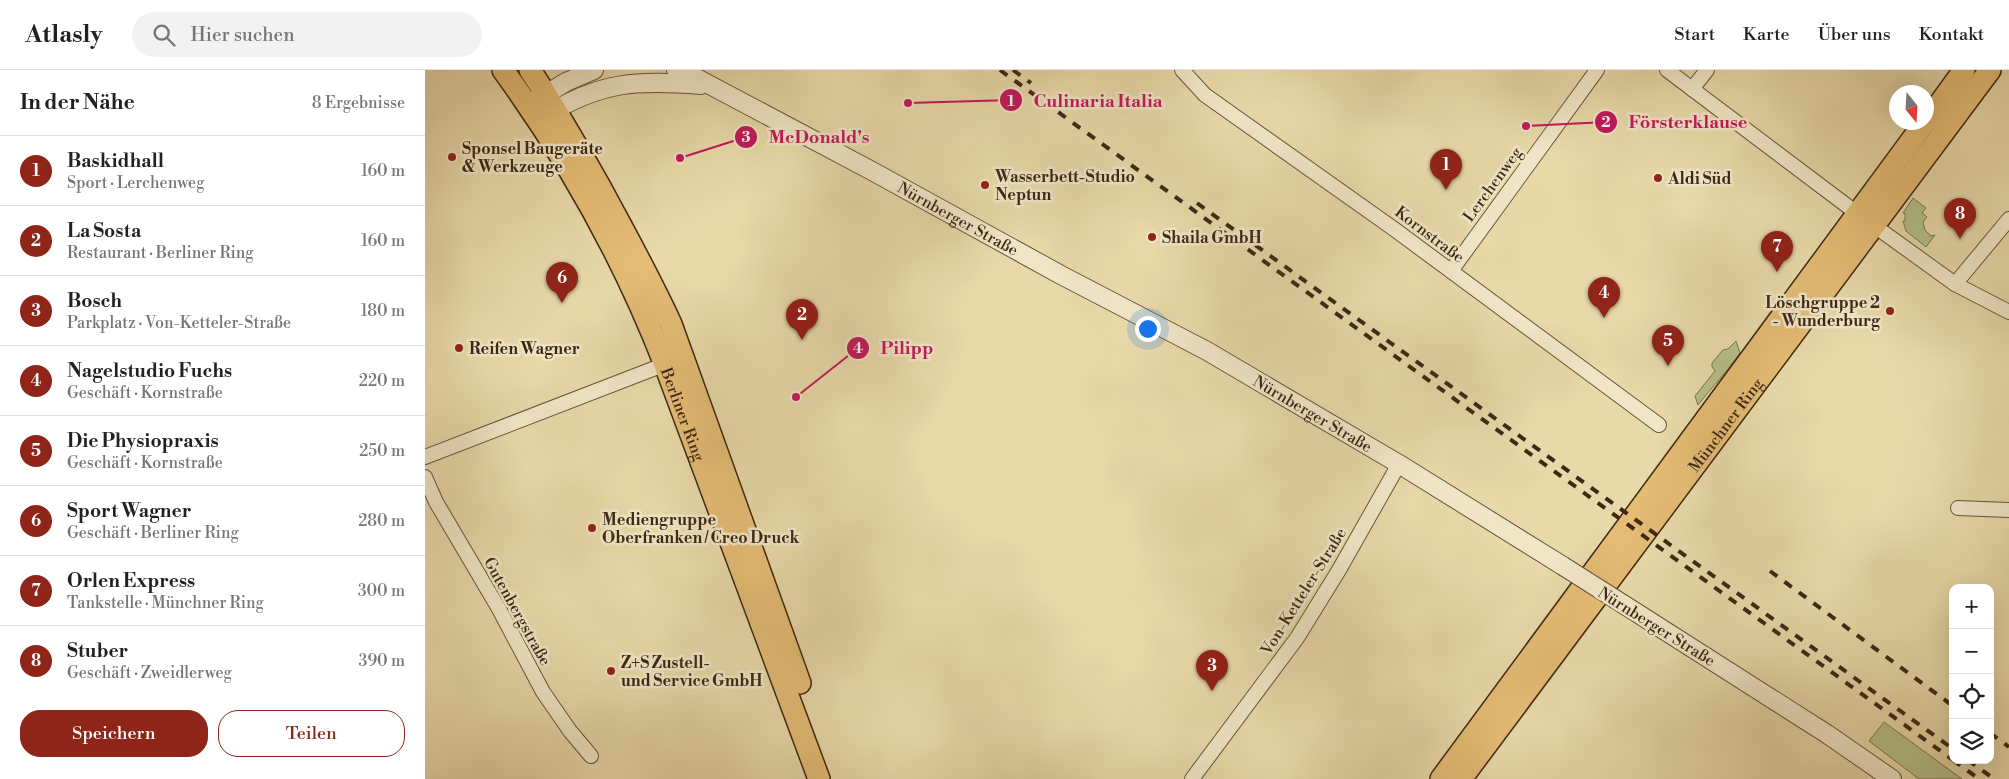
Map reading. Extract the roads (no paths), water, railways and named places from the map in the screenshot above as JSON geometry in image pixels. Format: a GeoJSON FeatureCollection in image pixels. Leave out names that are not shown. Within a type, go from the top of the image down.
{"type":"FeatureCollection","features":[{"type":"Feature","properties":{"kind":"main road","name":"Berliner Ring"},"geometry":{"type":"LineString","coordinates":[[503,70],[573,176],[609,239],[639,300],[675,361],[835,779]]}},
{"type":"Feature","properties":{"kind":"main road","name":"Berliner Ring"},"geometry":{"type":"LineString","coordinates":[[530,70],[551,102],[655,288],[675,361],[819,779]]}},
{"type":"Feature","properties":{"kind":"main road","name":"Münchner Ring"},"geometry":{"type":"LineString","coordinates":[[1934,111],[1964,70]]}},
{"type":"Feature","properties":{"kind":"main road","name":"Münchner Ring"},"geometry":{"type":"LineString","coordinates":[[1441,779],[1866,220],[1990,70]]}},
{"type":"Feature","properties":{"kind":"main road","name":"Münchner Ring"},"geometry":{"type":"LineString","coordinates":[[1461,779],[1866,220],[1921,130]]}},
{"type":"Feature","properties":{"kind":"street"},"geometry":{"type":"LineString","coordinates":[[533,113],[551,102],[566,82],[594,70]]}},
{"type":"Feature","properties":{"kind":"street","name":"Nürnberger Straße"},"geometry":{"type":"LineString","coordinates":[[676,70],[691,75],[872,171],[1061,276],[1207,351],[1399,464],[1563,566],[1827,734],[1893,779]]}},
{"type":"Feature","properties":{"kind":"street","name":"Kornstraße"},"geometry":{"type":"LineString","coordinates":[[1182,70],[1205,95],[1395,229],[1659,425]]}},
{"type":"Feature","properties":{"kind":"street","name":"Lerchenweg"},"geometry":{"type":"LineString","coordinates":[[1451,271],[1597,70]]}},
{"type":"Feature","properties":{"kind":"street"},"geometry":{"type":"LineString","coordinates":[[1667,70],[1866,220],[1955,284],[2009,312]]}},
{"type":"Feature","properties":{"kind":"street"},"geometry":{"type":"LineString","coordinates":[[1692,89],[1707,70]]}},
{"type":"Feature","properties":{"kind":"street","name":"Nürnberger Straße"},"geometry":{"type":"LineString","coordinates":[[551,102],[576,98],[601,89],[631,83],[711,86]]}},
{"type":"Feature","properties":{"kind":"street"},"geometry":{"type":"LineString","coordinates":[[1955,284],[2009,219]]}},
{"type":"Feature","properties":{"kind":"street"},"geometry":{"type":"LineString","coordinates":[[425,457],[675,361]]}},
{"type":"Feature","properties":{"kind":"street","name":"Von-Ketteler-Straße"},"geometry":{"type":"LineString","coordinates":[[1192,779],[1297,638],[1339,570],[1399,464]]}},
{"type":"Feature","properties":{"kind":"street","name":"Gutenbergstraße"},"geometry":{"type":"LineString","coordinates":[[425,477],[436,502],[499,609],[540,686],[591,756]]}},
{"type":"Feature","properties":{"kind":"street"},"geometry":{"type":"LineString","coordinates":[[1958,508],[2009,510]]}},
{"type":"Feature","properties":{"kind":"railway"},"geometry":{"type":"LineString","coordinates":[[1000,70],[1949,757]]}},
{"type":"Feature","properties":{"kind":"railway"},"geometry":{"type":"LineString","coordinates":[[1013,70],[1031,83]]}},
{"type":"Feature","properties":{"kind":"railway"},"geometry":{"type":"LineString","coordinates":[[1197,203],[1949,746]]}},
{"type":"Feature","properties":{"kind":"railway"},"geometry":{"type":"LineString","coordinates":[[1770,571],[1949,703]]}},
{"type":"Feature","properties":{"kind":"railway"},"geometry":{"type":"LineString","coordinates":[[1994,736],[2009,747]]}},
{"type":"Feature","properties":{"kind":"railway"},"geometry":{"type":"LineString","coordinates":[[1958,764],[1979,779]]}},
{"type":"Feature","properties":{"kind":"railway"},"geometry":{"type":"LineString","coordinates":[[1973,764],[1994,779]]}},
{"type":"Feature","properties":{"kind":"place","name":"Culinaria Italia"},"geometry":{"type":"Point","coordinates":[908,103]}},
{"type":"Feature","properties":{"kind":"place","name":"Försterklause"},"geometry":{"type":"Point","coordinates":[1526,126]}},
{"type":"Feature","properties":{"kind":"place","name":"Sponsel Baugeräte & Werkzeuge"},"geometry":{"type":"Point","coordinates":[452,157]}},
{"type":"Feature","properties":{"kind":"place","name":"McDonald's"},"geometry":{"type":"Point","coordinates":[680,158]}},
{"type":"Feature","properties":{"kind":"place","name":"Aldi Süd"},"geometry":{"type":"Point","coordinates":[1658,178]}},
{"type":"Feature","properties":{"kind":"place","name":"Wasserbett-Studio Neptun"},"geometry":{"type":"Point","coordinates":[985,185]}},
{"type":"Feature","properties":{"kind":"place","name":"Baskidhall"},"geometry":{"type":"Point","coordinates":[1446,190]}},
{"type":"Feature","properties":{"kind":"place","name":"Shaila GmbH"},"geometry":{"type":"Point","coordinates":[1152,237]}},
{"type":"Feature","properties":{"kind":"place","name":"Stuber"},"geometry":{"type":"Point","coordinates":[1960,239]}},
{"type":"Feature","properties":{"kind":"place","name":"Orlen Express"},"geometry":{"type":"Point","coordinates":[1777,272]}},
{"type":"Feature","properties":{"kind":"place","name":"Sport Wagner"},"geometry":{"type":"Point","coordinates":[562,303]}},
{"type":"Feature","properties":{"kind":"place","name":"Löschgruppe 2 - Wunderburg"},"geometry":{"type":"Point","coordinates":[1890,311]}},
{"type":"Feature","properties":{"kind":"place","name":"Nagelstudio Fuchs"},"geometry":{"type":"Point","coordinates":[1604,318]}},
{"type":"Feature","properties":{"kind":"place","name":"La Sosta"},"geometry":{"type":"Point","coordinates":[802,340]}},
{"type":"Feature","properties":{"kind":"place","name":"Reifen Wagner"},"geometry":{"type":"Point","coordinates":[459,348]}},
{"type":"Feature","properties":{"kind":"place","name":"Die Physiopraxis"},"geometry":{"type":"Point","coordinates":[1668,366]}},
{"type":"Feature","properties":{"kind":"place","name":"Pilipp"},"geometry":{"type":"Point","coordinates":[796,397]}},
{"type":"Feature","properties":{"kind":"place","name":"Mediengruppe Oberfranken / Creo Druck"},"geometry":{"type":"Point","coordinates":[592,528]}},
{"type":"Feature","properties":{"kind":"place","name":"Z+S Zustell- und Service GmbH"},"geometry":{"type":"Point","coordinates":[611,671]}},
{"type":"Feature","properties":{"kind":"place","name":"Bosch"},"geometry":{"type":"Point","coordinates":[1212,691]}}]}
